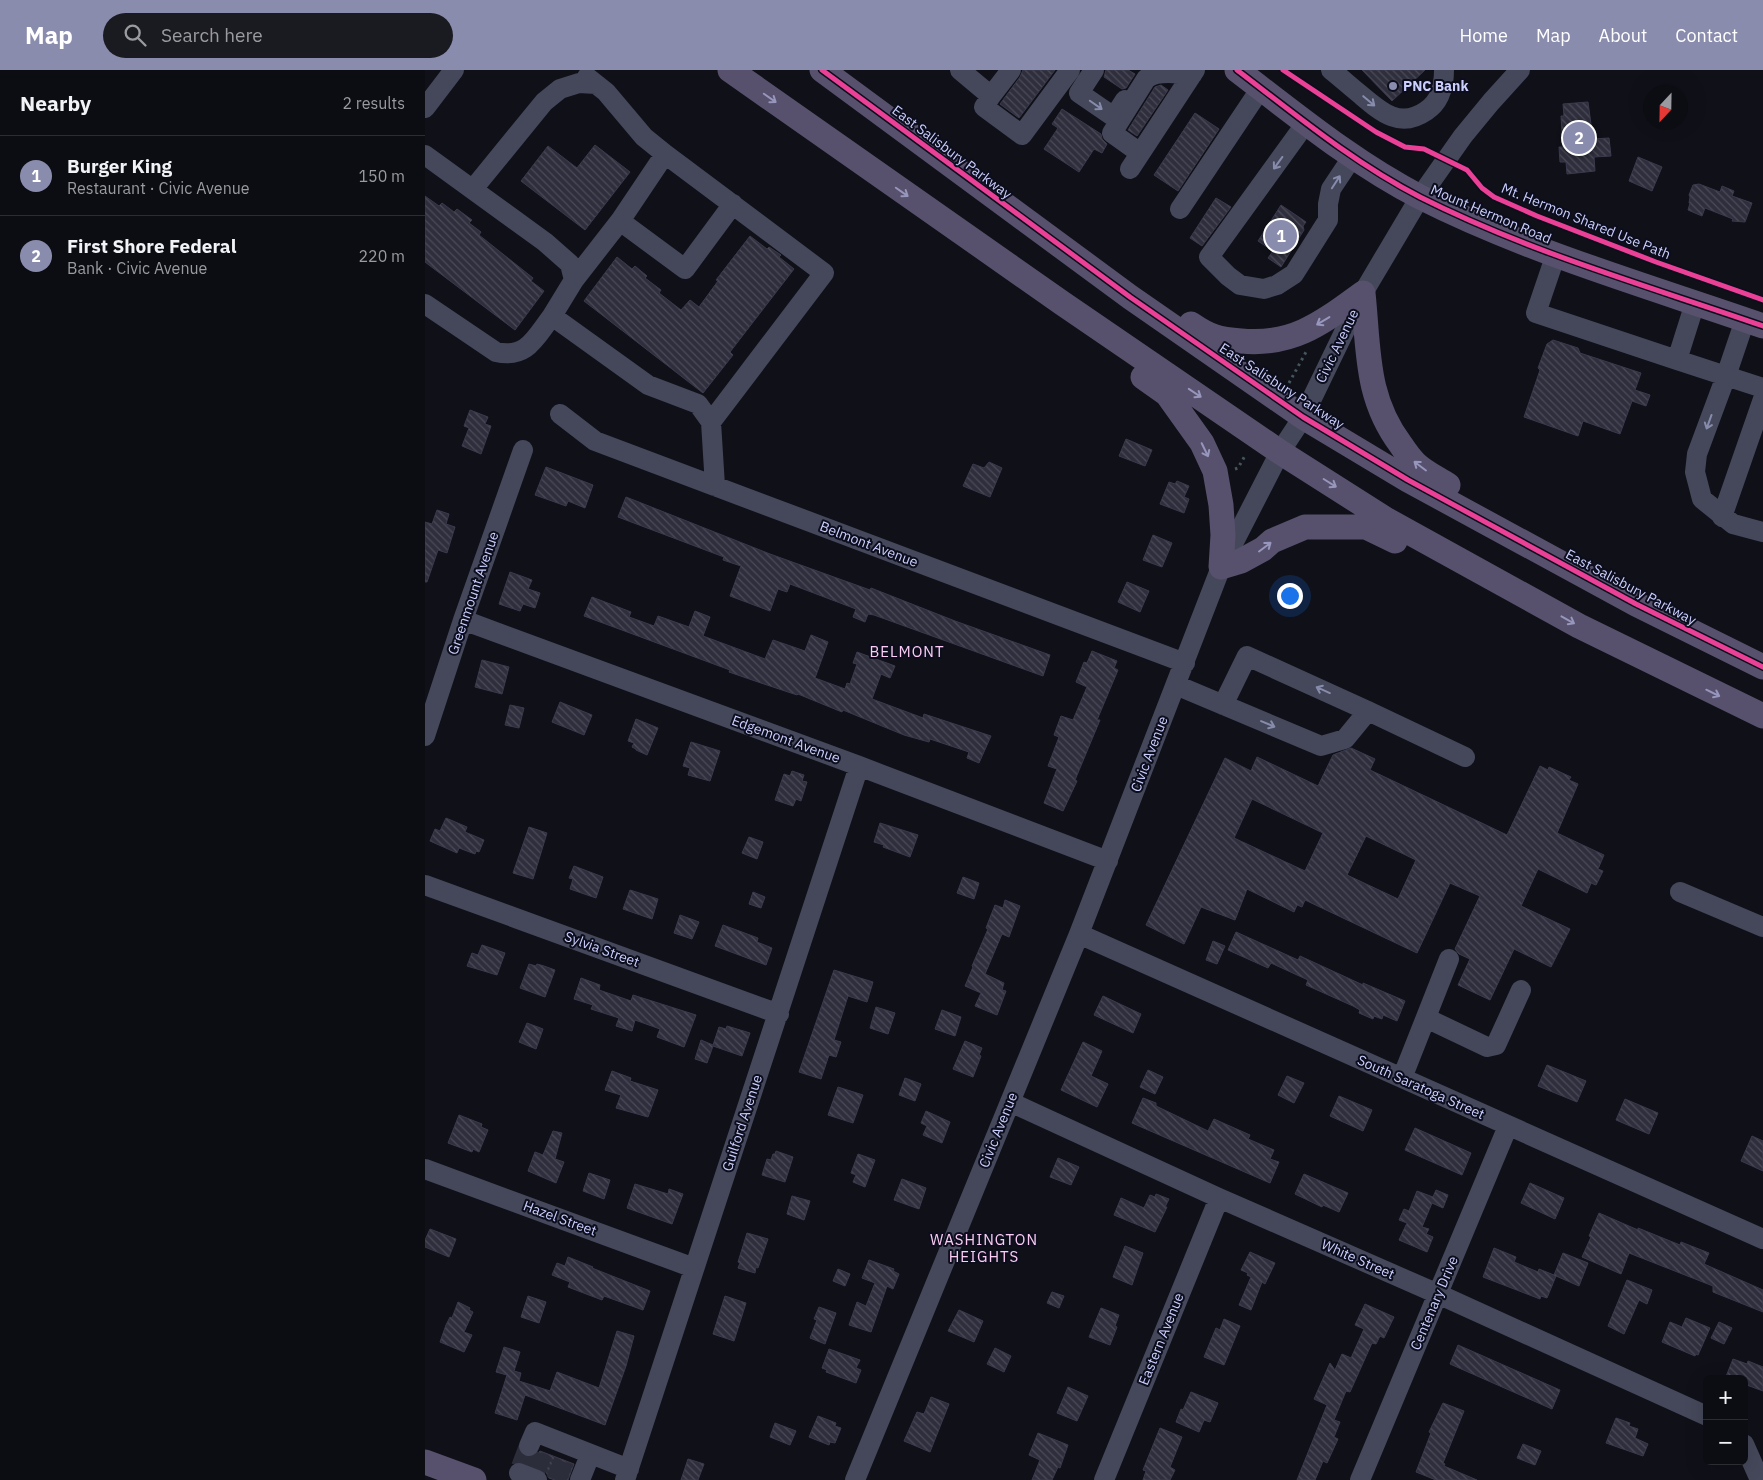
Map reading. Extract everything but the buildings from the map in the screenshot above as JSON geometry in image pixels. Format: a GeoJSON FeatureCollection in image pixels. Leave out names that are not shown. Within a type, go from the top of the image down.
{"type":"FeatureCollection","features":[{"type":"Feature","properties":{"kind":"main road"},"geometry":{"type":"LineString","coordinates":[[730,70],[933,213],[1280,452],[1387,520],[1579,626],[1763,716]]}},
{"type":"Feature","properties":{"kind":"main road","name":"East Salisbury Parkway"},"geometry":{"type":"LineString","coordinates":[[822,70],[1130,297],[1303,417],[1408,480],[1637,604],[1763,667]]}},
{"type":"Feature","properties":{"kind":"main road","name":"Mount Hermon Road"},"geometry":{"type":"LineString","coordinates":[[1237,70],[1353,156],[1420,196],[1499,232],[1556,254],[1754,323]]}},
{"type":"Feature","properties":{"kind":"main road"},"geometry":{"type":"LineString","coordinates":[[1008,208],[1077,242],[1207,335],[1250,342],[1281,340],[1301,333],[1318,324],[1363,294],[1368,363],[1381,413],[1397,440],[1415,463],[1454,489],[1596,566],[1637,604]]}},
{"type":"Feature","properties":{"kind":"main road"},"geometry":{"type":"LineString","coordinates":[[933,213],[1045,308],[1167,394],[1202,443],[1215,471],[1221,505],[1223,535],[1221,567],[1241,561],[1263,549],[1272,541],[1305,526],[1366,527],[1407,546],[1471,583],[1525,597]]}},
{"type":"Feature","properties":{"kind":"main road"},"geometry":{"type":"LineString","coordinates":[[425,1462],[474,1480]]}},
{"type":"Feature","properties":{"kind":"street"},"geometry":{"type":"LineString","coordinates":[[425,108],[454,70]]}},
{"type":"Feature","properties":{"kind":"street"},"geometry":{"type":"LineString","coordinates":[[577,70],[606,92],[644,136],[665,154],[824,273],[711,422]]}},
{"type":"Feature","properties":{"kind":"street"},"geometry":{"type":"LineString","coordinates":[[960,70],[991,96]]}},
{"type":"Feature","properties":{"kind":"street"},"geometry":{"type":"LineString","coordinates":[[1011,70],[984,107],[1022,135],[1070,70]]}},
{"type":"Feature","properties":{"kind":"street"},"geometry":{"type":"LineString","coordinates":[[1094,70],[1079,93],[1114,117],[1146,70]]}},
{"type":"Feature","properties":{"kind":"street"},"geometry":{"type":"LineString","coordinates":[[1331,70],[1383,113],[1397,118],[1416,118],[1435,104],[1439,97],[1443,70]]}},
{"type":"Feature","properties":{"kind":"street"},"geometry":{"type":"LineString","coordinates":[[1158,72],[1193,73],[1135,161],[1112,133],[1147,79],[1151,74],[1158,72]]}},
{"type":"Feature","properties":{"kind":"street","name":"Civic Avenue"},"geometry":{"type":"LineString","coordinates":[[855,1480],[1079,934],[1221,567],[1280,452],[1303,417],[1363,294],[1420,196],[1511,73]]}},
{"type":"Feature","properties":{"kind":"street"},"geometry":{"type":"LineString","coordinates":[[473,189],[544,102],[561,89],[579,84],[597,84]]}},
{"type":"Feature","properties":{"kind":"street"},"geometry":{"type":"LineString","coordinates":[[1180,209],[1261,88]]}},
{"type":"Feature","properties":{"kind":"street"},"geometry":{"type":"LineString","coordinates":[[1306,123],[1209,256],[1228,276],[1240,284],[1263,289],[1277,285],[1294,274],[1328,220],[1328,204],[1331,189],[1353,156]]}},
{"type":"Feature","properties":{"kind":"street"},"geometry":{"type":"LineString","coordinates":[[425,304],[496,352],[507,354],[525,350],[552,316],[574,280],[620,221],[665,154]]}},
{"type":"Feature","properties":{"kind":"street"},"geometry":{"type":"LineString","coordinates":[[425,155],[545,242],[571,264],[574,280]]}},
{"type":"Feature","properties":{"kind":"street"},"geometry":{"type":"LineString","coordinates":[[620,221],[685,269],[733,204]]}},
{"type":"Feature","properties":{"kind":"street"},"geometry":{"type":"LineString","coordinates":[[1556,254],[1536,313],[1763,388]]}},
{"type":"Feature","properties":{"kind":"street"},"geometry":{"type":"LineString","coordinates":[[1677,360],[1695,303]]}},
{"type":"Feature","properties":{"kind":"street"},"geometry":{"type":"LineString","coordinates":[[552,316],[648,385],[698,404],[711,422],[715,486]]}},
{"type":"Feature","properties":{"kind":"street"},"geometry":{"type":"LineString","coordinates":[[1754,323],[1726,376],[1697,454],[1695,472],[1702,499],[1722,517],[1733,524],[1763,532]]}},
{"type":"Feature","properties":{"kind":"street"},"geometry":{"type":"LineString","coordinates":[[1722,517],[1763,399]]}},
{"type":"Feature","properties":{"kind":"street","name":"Belmont Avenue"},"geometry":{"type":"LineString","coordinates":[[560,414],[595,441],[1185,663]]}},
{"type":"Feature","properties":{"kind":"street","name":"Greenmount Avenue"},"geometry":{"type":"LineString","coordinates":[[425,736],[463,620],[523,450]]}},
{"type":"Feature","properties":{"kind":"street","name":"Edgemont Avenue"},"geometry":{"type":"LineString","coordinates":[[463,620],[859,766],[1107,861]]}},
{"type":"Feature","properties":{"kind":"street"},"geometry":{"type":"LineString","coordinates":[[1223,705],[1247,656],[1465,757]]}},
{"type":"Feature","properties":{"kind":"street"},"geometry":{"type":"LineString","coordinates":[[1176,685],[1321,746],[1345,739],[1368,711]]}},
{"type":"Feature","properties":{"kind":"street","name":"Guilford Avenue"},"geometry":{"type":"LineString","coordinates":[[627,1475],[859,766]]}},
{"type":"Feature","properties":{"kind":"street","name":"Sylvia Street"},"geometry":{"type":"LineString","coordinates":[[425,885],[779,1014]]}},
{"type":"Feature","properties":{"kind":"street"},"geometry":{"type":"LineString","coordinates":[[1680,892],[1763,927]]}},
{"type":"Feature","properties":{"kind":"street","name":"South Saratoga Street"},"geometry":{"type":"LineString","coordinates":[[1079,934],[1763,1240]]}},
{"type":"Feature","properties":{"kind":"street"},"geometry":{"type":"LineString","coordinates":[[1402,1078],[1449,959]]}},
{"type":"Feature","properties":{"kind":"street"},"geometry":{"type":"LineString","coordinates":[[1425,1018],[1487,1047],[1492,1047],[1496,1044],[1521,990]]}},
{"type":"Feature","properties":{"kind":"street","name":"White Street"},"geometry":{"type":"LineString","coordinates":[[1010,1102],[1219,1198],[1438,1294],[1703,1414]]}},
{"type":"Feature","properties":{"kind":"street","name":"Centenary Drive"},"geometry":{"type":"LineString","coordinates":[[1360,1480],[1508,1126]]}},
{"type":"Feature","properties":{"kind":"street","name":"Hazel Street"},"geometry":{"type":"LineString","coordinates":[[425,1169],[694,1268]]}},
{"type":"Feature","properties":{"kind":"street","name":"Eastern Avenue"},"geometry":{"type":"LineString","coordinates":[[1104,1480],[1219,1198]]}},
{"type":"Feature","properties":{"kind":"street"},"geometry":{"type":"LineString","coordinates":[[540,1445],[567,1453],[590,1454],[627,1475]]}},
{"type":"Feature","properties":{"kind":"street"},"geometry":{"type":"LineString","coordinates":[[1748,1453],[1760,1480]]}},
{"type":"Feature","properties":{"kind":"street"},"geometry":{"type":"LineString","coordinates":[[580,1480],[590,1454]]}},
{"type":"Feature","properties":{"kind":"path"},"geometry":{"type":"LineString","coordinates":[[1289,384],[1308,349]]}},
{"type":"Feature","properties":{"kind":"path"},"geometry":{"type":"LineString","coordinates":[[1231,470],[1239,468],[1246,454]]}},
{"type":"Feature","properties":{"kind":"tunnel"},"geometry":{"type":"LineString","coordinates":[[521,1467],[529,1446]]}},
{"type":"Feature","properties":{"kind":"tunnel"},"geometry":{"type":"LineString","coordinates":[[535,1472],[543,1452]]}},
{"type":"Feature","properties":{"kind":"tunnel"},"geometry":{"type":"LineString","coordinates":[[556,1480],[564,1460]]}},
{"type":"Feature","properties":{"kind":"cycle path"},"geometry":{"type":"LineString","coordinates":[[822,70],[1130,297],[1303,417],[1408,480],[1636,604],[1763,667]]}},
{"type":"Feature","properties":{"kind":"cycle path"},"geometry":{"type":"LineString","coordinates":[[1237,70],[1349,154],[1396,184],[1461,217],[1589,267],[1763,326]]}},
{"type":"Feature","properties":{"kind":"cycle path","name":"Mt. Hermon Shared Use Path"},"geometry":{"type":"LineString","coordinates":[[1283,70],[1376,132],[1405,147],[1424,149],[1467,170],[1482,188],[1494,197],[1537,216],[1656,262],[1763,300]]}},
{"type":"Feature","properties":{"kind":"place","name":"PNC Bank"},"geometry":{"type":"Point","coordinates":[1393,86]}},
{"type":"Feature","properties":{"kind":"place","name":"First Shore Federal"},"geometry":{"type":"Point","coordinates":[1579,138]}},
{"type":"Feature","properties":{"kind":"place","name":"Burger King"},"geometry":{"type":"Point","coordinates":[1281,236]}},
{"type":"Feature","properties":{"kind":"district","name":"BELMONT"},"geometry":{"type":"Point","coordinates":[907,652]}},
{"type":"Feature","properties":{"kind":"district","name":"WASHINGTON HEIGHTS"},"geometry":{"type":"Point","coordinates":[984,1248]}}]}
